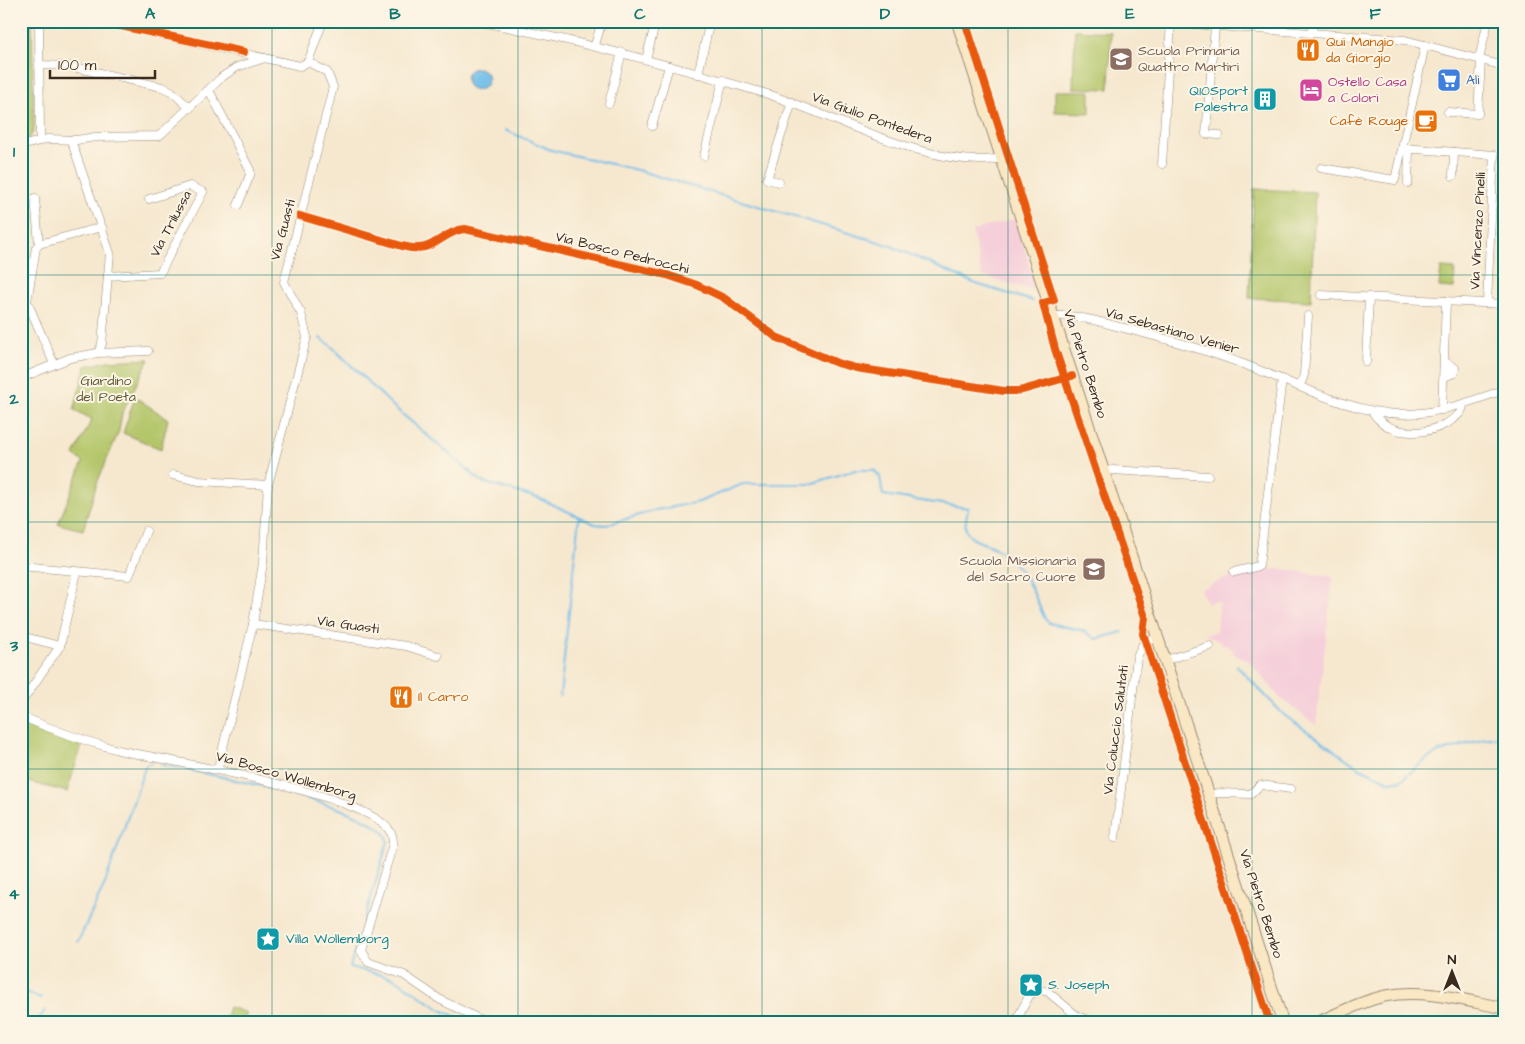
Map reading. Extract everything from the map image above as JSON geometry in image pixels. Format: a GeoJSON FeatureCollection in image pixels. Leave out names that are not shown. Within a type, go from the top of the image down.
{"type":"FeatureCollection","features":[{"type":"Feature","properties":{"kind":"main road","name":"Via Pietro Bembo"},"geometry":{"type":"LineString","coordinates":[[957,21],[1283,1023]]}},
{"type":"Feature","properties":{"kind":"main road"},"geometry":{"type":"LineString","coordinates":[[1317,1023],[1368,1001],[1386,996],[1406,994],[1454,998],[1504,1008]]}},
{"type":"Feature","properties":{"kind":"street"},"geometry":{"type":"LineString","coordinates":[[39,21],[40,140]]}},
{"type":"Feature","properties":{"kind":"street"},"geometry":{"type":"LineString","coordinates":[[97,21],[121,24],[302,66],[308,62],[323,21]]}},
{"type":"Feature","properties":{"kind":"street","name":"Via Giulio Pontedera"},"geometry":{"type":"LineString","coordinates":[[477,21],[595,45],[723,80],[792,102],[932,154],[986,160],[1002,158]]}},
{"type":"Feature","properties":{"kind":"street"},"geometry":{"type":"LineString","coordinates":[[595,45],[602,21]]}},
{"type":"Feature","properties":{"kind":"street"},"geometry":{"type":"LineString","coordinates":[[646,59],[656,21]]}},
{"type":"Feature","properties":{"kind":"street"},"geometry":{"type":"LineString","coordinates":[[698,74],[710,21]]}},
{"type":"Feature","properties":{"kind":"street"},"geometry":{"type":"LineString","coordinates":[[1151,21],[1405,40],[1504,66]]}},
{"type":"Feature","properties":{"kind":"street"},"geometry":{"type":"LineString","coordinates":[[1312,32],[1313,21]]}},
{"type":"Feature","properties":{"kind":"street"},"geometry":{"type":"LineString","coordinates":[[1448,112],[1478,114],[1480,59],[1488,21]]}},
{"type":"Feature","properties":{"kind":"street"},"geometry":{"type":"LineString","coordinates":[[1162,164],[1171,22]]}},
{"type":"Feature","properties":{"kind":"street"},"geometry":{"type":"LineString","coordinates":[[1215,26],[1206,134],[1219,135]]}},
{"type":"Feature","properties":{"kind":"street"},"geometry":{"type":"LineString","coordinates":[[1321,168],[1395,180],[1406,149],[1425,45]]}},
{"type":"Feature","properties":{"kind":"street"},"geometry":{"type":"LineString","coordinates":[[609,103],[622,52]]}},
{"type":"Feature","properties":{"kind":"street"},"geometry":{"type":"LineString","coordinates":[[21,146],[40,140],[67,138],[71,140],[95,137],[159,136],[237,67],[265,58]]}},
{"type":"Feature","properties":{"kind":"street","name":"Via Guasti"},"geometry":{"type":"LineString","coordinates":[[218,768],[253,624],[263,563],[268,484],[307,336],[301,312],[284,282],[333,87],[327,72],[308,62]]}},
{"type":"Feature","properties":{"kind":"street"},"geometry":{"type":"LineString","coordinates":[[39,65],[69,66],[162,87],[171,91],[190,108]]}},
{"type":"Feature","properties":{"kind":"street"},"geometry":{"type":"LineString","coordinates":[[652,126],[669,66]]}},
{"type":"Feature","properties":{"kind":"street"},"geometry":{"type":"LineString","coordinates":[[704,156],[723,80]]}},
{"type":"Feature","properties":{"kind":"street"},"geometry":{"type":"LineString","coordinates":[[209,90],[250,170],[250,175],[238,205]]}},
{"type":"Feature","properties":{"kind":"street","name":"Via Giulio Pontedera"},"geometry":{"type":"LineString","coordinates":[[779,182],[767,179],[792,102]]}},
{"type":"Feature","properties":{"kind":"street"},"geometry":{"type":"LineString","coordinates":[[71,140],[110,253],[102,344],[98,353]]}},
{"type":"Feature","properties":{"kind":"street"},"geometry":{"type":"LineString","coordinates":[[1406,149],[1408,183]]}},
{"type":"Feature","properties":{"kind":"street","name":"Via Vincenzo Pinelli"},"geometry":{"type":"LineString","coordinates":[[1406,149],[1494,155],[1488,303],[1504,304]]}},
{"type":"Feature","properties":{"kind":"street","name":"Via Vincenzo Pinelli"},"geometry":{"type":"LineString","coordinates":[[1453,176],[1454,152]]}},
{"type":"Feature","properties":{"kind":"street","name":"Via Trilussa"},"geometry":{"type":"LineString","coordinates":[[108,276],[160,272],[204,192],[190,186],[149,199]]}},
{"type":"Feature","properties":{"kind":"street"},"geometry":{"type":"LineString","coordinates":[[35,198],[39,244],[27,301],[54,364]]}},
{"type":"Feature","properties":{"kind":"street","name":"Via Bosco Pedrocchi"},"geometry":{"type":"LineString","coordinates":[[300,216],[402,246],[418,248],[430,245],[455,230],[465,229],[667,275],[697,285],[724,298],[776,337],[856,368],[1004,391],[1019,391],[1072,376]]}},
{"type":"Feature","properties":{"kind":"street"},"geometry":{"type":"LineString","coordinates":[[39,244],[102,228]]}},
{"type":"Feature","properties":{"kind":"street"},"geometry":{"type":"LineString","coordinates":[[1321,295],[1488,303]]}},
{"type":"Feature","properties":{"kind":"street"},"geometry":{"type":"LineString","coordinates":[[1366,362],[1369,297]]}},
{"type":"Feature","properties":{"kind":"street"},"geometry":{"type":"LineString","coordinates":[[1442,410],[1446,301]]}},
{"type":"Feature","properties":{"kind":"street","name":"Via Sebastiano Venier"},"geometry":{"type":"LineString","coordinates":[[1054,316],[1082,319],[1165,339],[1235,361],[1372,411],[1406,414],[1442,410],[1504,390]]}},
{"type":"Feature","properties":{"kind":"street"},"geometry":{"type":"LineString","coordinates":[[1300,386],[1304,375],[1308,316]]}},
{"type":"Feature","properties":{"kind":"street"},"geometry":{"type":"LineString","coordinates":[[21,378],[70,358],[98,353],[148,351]]}},
{"type":"Feature","properties":{"kind":"street"},"geometry":{"type":"LineString","coordinates":[[1234,572],[1259,566],[1282,379]]}},
{"type":"Feature","properties":{"kind":"street","name":"Via Sebastiano Venier"},"geometry":{"type":"LineString","coordinates":[[1372,411],[1378,420],[1389,426],[1418,434],[1432,431],[1455,418],[1463,410],[1463,404]]}},
{"type":"Feature","properties":{"kind":"street"},"geometry":{"type":"LineString","coordinates":[[1104,472],[1112,470],[1208,476]]}},
{"type":"Feature","properties":{"kind":"street"},"geometry":{"type":"LineString","coordinates":[[173,475],[199,481],[268,484]]}},
{"type":"Feature","properties":{"kind":"street"},"geometry":{"type":"LineString","coordinates":[[21,566],[129,576],[146,531]]}},
{"type":"Feature","properties":{"kind":"street"},"geometry":{"type":"LineString","coordinates":[[21,703],[60,646],[77,572]]}},
{"type":"Feature","properties":{"kind":"street","name":"Via Guasti"},"geometry":{"type":"LineString","coordinates":[[253,624],[406,646],[438,656]]}},
{"type":"Feature","properties":{"kind":"street"},"geometry":{"type":"LineString","coordinates":[[21,636],[60,646]]}},
{"type":"Feature","properties":{"kind":"street","name":"Via Coluccio Salutati"},"geometry":{"type":"LineString","coordinates":[[1115,838],[1137,658],[1143,644],[1158,636]]}},
{"type":"Feature","properties":{"kind":"street"},"geometry":{"type":"LineString","coordinates":[[1166,660],[1210,646]]}},
{"type":"Feature","properties":{"kind":"street","name":"Via Bosco Wollemborg"},"geometry":{"type":"LineString","coordinates":[[21,716],[55,730],[119,750],[218,768],[339,802],[356,808],[386,826],[391,832],[393,844],[361,950],[363,956],[368,962],[404,975],[439,999],[487,1023]]}},
{"type":"Feature","properties":{"kind":"street"},"geometry":{"type":"LineString","coordinates":[[1210,795],[1217,792],[1251,794],[1260,785],[1291,789]]}},
{"type":"Feature","properties":{"kind":"street"},"geometry":{"type":"LineString","coordinates":[[1016,1023],[1029,996],[1037,989],[1048,992],[1077,1016],[1096,1023]]}},
{"type":"Feature","properties":{"kind":"shaded area"},"geometry":{"type":"Polygon","coordinates":[[[1015,219],[1037,291],[982,276],[972,231],[1015,219]]]}},
{"type":"Feature","properties":{"kind":"shaded area"},"geometry":{"type":"Polygon","coordinates":[[[1257,569],[1284,569],[1333,577],[1316,725],[1280,698],[1250,662],[1233,653],[1233,649],[1205,634],[1216,632],[1220,602],[1213,601],[1208,604],[1200,590],[1221,580],[1257,569]]]}},
{"type":"Feature","properties":{"kind":"green space"},"geometry":{"type":"Polygon","coordinates":[[[21,21],[32,23],[34,130],[29,139],[21,142],[21,21]]]}},
{"type":"Feature","properties":{"kind":"green space"},"geometry":{"type":"Polygon","coordinates":[[[1075,30],[1111,32],[1109,89],[1073,88],[1075,30]]]}},
{"type":"Feature","properties":{"kind":"green space"},"geometry":{"type":"Polygon","coordinates":[[[1055,91],[1090,91],[1090,113],[1055,112],[1055,91]]]}},
{"type":"Feature","properties":{"kind":"green space"},"geometry":{"type":"Polygon","coordinates":[[[1254,189],[1315,192],[1311,301],[1249,298],[1254,189]]]}},
{"type":"Feature","properties":{"kind":"green space"},"geometry":{"type":"Polygon","coordinates":[[[1441,268],[1455,269],[1454,288],[1439,287],[1441,268]]]}},
{"type":"Feature","properties":{"kind":"green space","name":"Giardino del Poeta"},"geometry":{"type":"Polygon","coordinates":[[[149,359],[122,413],[119,431],[97,483],[83,530],[58,524],[83,462],[74,455],[92,419],[74,410],[86,366],[108,361],[149,359]]]}},
{"type":"Feature","properties":{"kind":"green space"},"geometry":{"type":"Polygon","coordinates":[[[135,397],[168,419],[161,449],[123,433],[135,397]]]}},
{"type":"Feature","properties":{"kind":"green space"},"geometry":{"type":"Polygon","coordinates":[[[21,722],[82,745],[67,792],[21,780],[21,722]]]}},
{"type":"Feature","properties":{"kind":"green space"},"geometry":{"type":"Polygon","coordinates":[[[229,1007],[247,1013],[243,1023],[224,1023],[229,1007]]]}},
{"type":"Feature","properties":{"kind":"water"},"geometry":{"type":"Polygon","coordinates":[[[477,68],[485,71],[488,79],[485,87],[477,90],[469,87],[466,79],[469,71],[477,68]]]}},
{"type":"Feature","properties":{"kind":"waterway"},"geometry":{"type":"LineString","coordinates":[[505,130],[551,150],[637,170],[889,245],[976,284],[1033,301]]}},
{"type":"Feature","properties":{"kind":"waterway"},"geometry":{"type":"LineString","coordinates":[[320,338],[329,344],[394,407],[482,482],[538,498],[595,524],[606,525],[656,510],[699,502],[743,484],[810,484],[855,470],[874,470],[880,477],[883,495],[968,508],[966,525],[970,537],[995,548],[1015,564],[1027,579],[1045,619],[1049,623],[1084,631],[1096,639],[1123,632]]}},
{"type":"Feature","properties":{"kind":"waterway"},"geometry":{"type":"LineString","coordinates":[[560,696],[579,517]]}},
{"type":"Feature","properties":{"kind":"waterway"},"geometry":{"type":"LineString","coordinates":[[1237,666],[1284,715],[1358,767],[1391,782],[1402,780],[1425,760],[1439,752],[1485,739],[1504,736]]}},
{"type":"Feature","properties":{"kind":"waterway"},"geometry":{"type":"LineString","coordinates":[[78,942],[104,886],[146,765],[151,763]]}},
{"type":"Feature","properties":{"kind":"waterway"},"geometry":{"type":"LineString","coordinates":[[161,765],[286,792],[356,816],[379,828],[388,841],[350,967],[394,978],[441,1010],[470,1023]]}},
{"type":"Feature","properties":{"kind":"waterway"},"geometry":{"type":"LineString","coordinates":[[21,991],[41,998]]}},
{"type":"Feature","properties":{"kind":"waterway"},"geometry":{"type":"LineString","coordinates":[[36,1023],[45,1010]]}},
{"type":"Feature","properties":{"kind":"cycle path"},"geometry":{"type":"LineString","coordinates":[[97,21],[244,52]]}},
{"type":"Feature","properties":{"kind":"cycle path"},"geometry":{"type":"LineString","coordinates":[[965,21],[1054,300],[1043,303],[1055,349],[1145,617],[1143,634],[1270,1023]]}},
{"type":"Feature","properties":{"kind":"cycle path"},"geometry":{"type":"LineString","coordinates":[[300,216],[410,248],[430,245],[452,232],[465,229],[667,275],[697,285],[724,298],[776,337],[837,363],[856,368],[1004,391],[1019,391],[1072,376]]}},
{"type":"Feature","properties":{"kind":"place","name":"Qui Mangio da Giorgio"},"geometry":{"type":"Point","coordinates":[1308,50]}},
{"type":"Feature","properties":{"kind":"place","name":"Scuola Primaria Quattro Martiri"},"geometry":{"type":"Point","coordinates":[1121,59]}},
{"type":"Feature","properties":{"kind":"place","name":"Alì"},"geometry":{"type":"Point","coordinates":[1449,80]}},
{"type":"Feature","properties":{"kind":"place","name":"Ostello Casa a Colori"},"geometry":{"type":"Point","coordinates":[1311,90]}},
{"type":"Feature","properties":{"kind":"place","name":"Q10Sport Palestra"},"geometry":{"type":"Point","coordinates":[1265,99]}},
{"type":"Feature","properties":{"kind":"place","name":"Cafè Rouge"},"geometry":{"type":"Point","coordinates":[1426,121]}},
{"type":"Feature","properties":{"kind":"place","name":"Scuola Missionaria del Sacro Cuore"},"geometry":{"type":"Point","coordinates":[1094,569]}},
{"type":"Feature","properties":{"kind":"place","name":"Il Carro"},"geometry":{"type":"Point","coordinates":[401,697]}},
{"type":"Feature","properties":{"kind":"place","name":"Villa Wollemborg"},"geometry":{"type":"Point","coordinates":[268,939]}},
{"type":"Feature","properties":{"kind":"place","name":"S. Joseph"},"geometry":{"type":"Point","coordinates":[1031,985]}}]}
